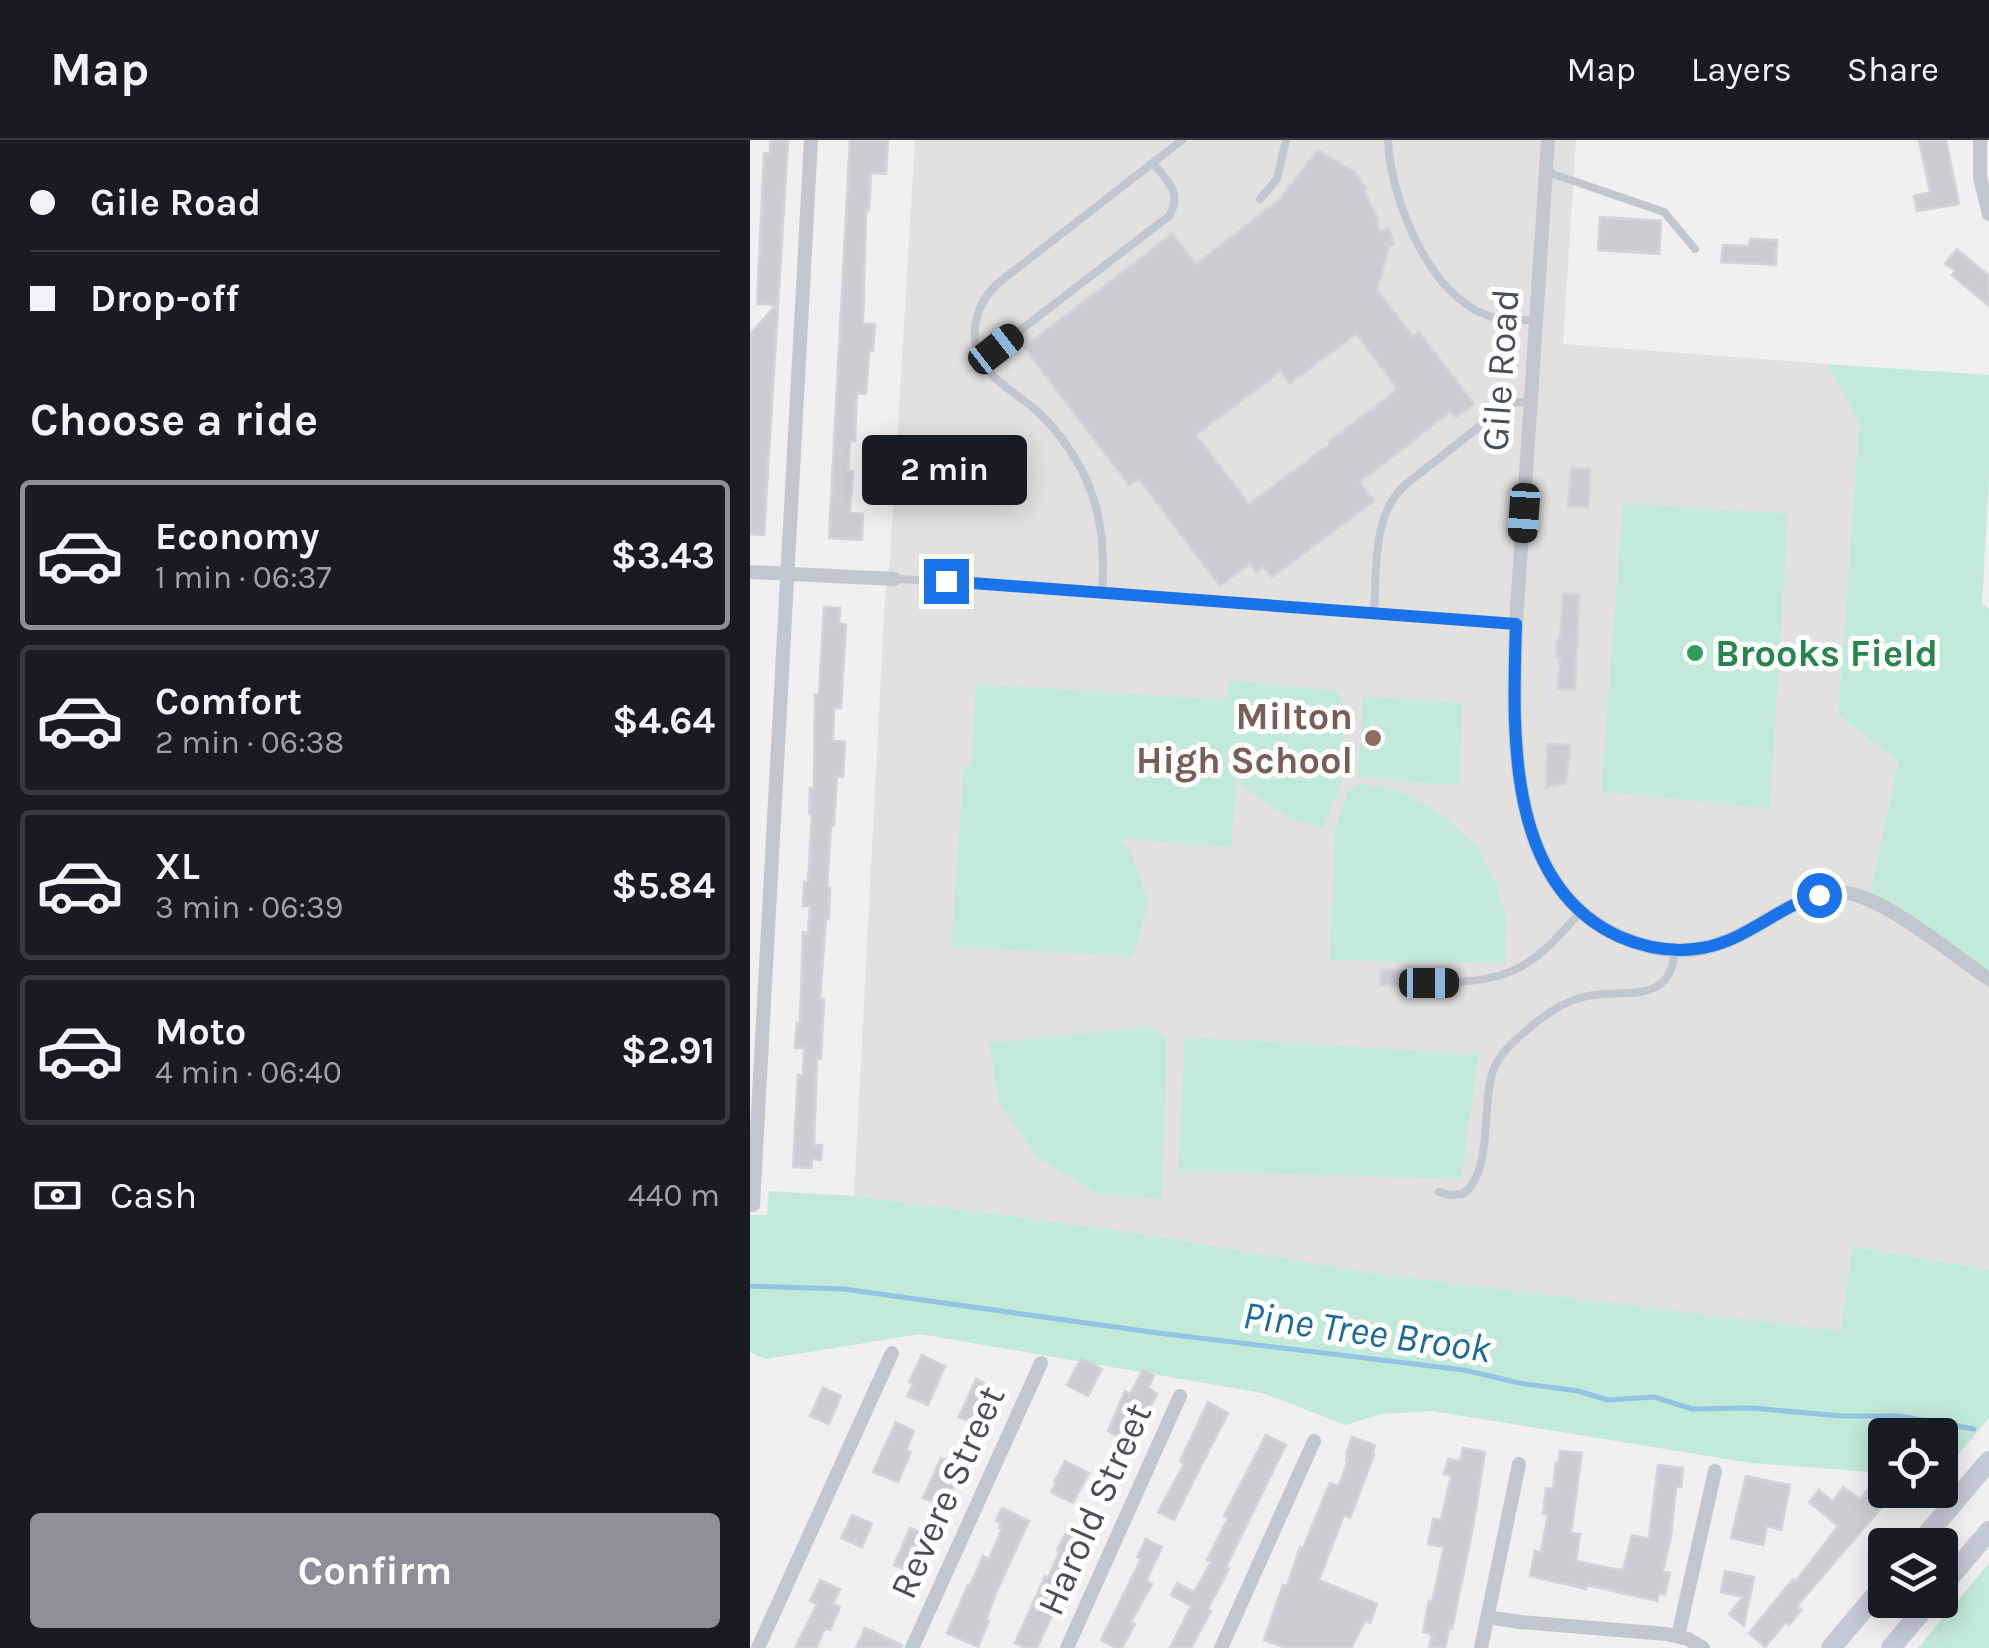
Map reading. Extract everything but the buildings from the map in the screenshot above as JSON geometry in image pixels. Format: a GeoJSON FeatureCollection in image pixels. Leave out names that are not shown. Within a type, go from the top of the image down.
{"type":"FeatureCollection","features":[{"type":"Feature","properties":{"kind":"main road"},"geometry":{"type":"LineString","coordinates":[[1932,1528],[1989,1461]]}},
{"type":"Feature","properties":{"kind":"main road"},"geometry":{"type":"LineString","coordinates":[[1958,1568],[1989,1531]]}},
{"type":"Feature","properties":{"kind":"main road"},"geometry":{"type":"LineString","coordinates":[[1831,1648],[1868,1604]]}},
{"type":"Feature","properties":{"kind":"main road"},"geometry":{"type":"LineString","coordinates":[[1891,1648],[1916,1618]]}},
{"type":"Feature","properties":{"kind":"street"},"geometry":{"type":"LineString","coordinates":[[751,1205],[811,140]]}},
{"type":"Feature","properties":{"kind":"street","name":"Gile Road"},"geometry":{"type":"LineString","coordinates":[[1548,140],[1516,624],[1515,742],[1523,801],[1546,864],[1581,911],[1631,942],[1675,950],[1708,947],[1732,940],[1810,898],[1850,894],[1882,906],[1989,979]]}},
{"type":"Feature","properties":{"kind":"street"},"geometry":{"type":"LineString","coordinates":[[1980,140],[1980,177],[1989,214]]}},
{"type":"Feature","properties":{"kind":"street"},"geometry":{"type":"LineString","coordinates":[[750,572],[894,579]]}},
{"type":"Feature","properties":{"kind":"street"},"geometry":{"type":"LineString","coordinates":[[758,1648],[892,1353]]}},
{"type":"Feature","properties":{"kind":"street","name":"Revere Street"},"geometry":{"type":"LineString","coordinates":[[912,1648],[1041,1364]]}},
{"type":"Feature","properties":{"kind":"street","name":"Harold Street"},"geometry":{"type":"LineString","coordinates":[[1067,1648],[1180,1396]]}},
{"type":"Feature","properties":{"kind":"street"},"geometry":{"type":"LineString","coordinates":[[1221,1648],[1314,1441]]}},
{"type":"Feature","properties":{"kind":"street"},"geometry":{"type":"LineString","coordinates":[[1481,1648],[1519,1464]]}},
{"type":"Feature","properties":{"kind":"street"},"geometry":{"type":"LineString","coordinates":[[1678,1636],[1715,1471]]}},
{"type":"Feature","properties":{"kind":"street"},"geometry":{"type":"LineString","coordinates":[[1488,1617],[1678,1636],[1704,1648]]}},
{"type":"Feature","properties":{"kind":"lane"},"geometry":{"type":"LineString","coordinates":[[1102,594],[1101,526],[1080,467],[1051,425],[990,373],[981,359],[974,328],[977,312],[992,288],[1182,140]]}},
{"type":"Feature","properties":{"kind":"lane"},"geometry":{"type":"LineString","coordinates":[[1260,199],[1278,179],[1286,140]]}},
{"type":"Feature","properties":{"kind":"lane"},"geometry":{"type":"LineString","coordinates":[[1388,140],[1393,182],[1402,212],[1416,243],[1438,274],[1479,312],[1499,318],[1536,320]]}},
{"type":"Feature","properties":{"kind":"lane"},"geometry":{"type":"LineString","coordinates":[[976,344],[983,350],[996,349],[1169,216],[1176,202],[1174,191],[1154,164]]}},
{"type":"Feature","properties":{"kind":"lane"},"geometry":{"type":"LineString","coordinates":[[1546,172],[1664,212],[1695,248]]}},
{"type":"Feature","properties":{"kind":"lane"},"geometry":{"type":"LineString","coordinates":[[1374,614],[1380,535],[1393,498],[1503,408],[1531,402]]}},
{"type":"Feature","properties":{"kind":"lane"},"geometry":{"type":"LineString","coordinates":[[894,579],[1516,624]]}},
{"type":"Feature","properties":{"kind":"lane"},"geometry":{"type":"LineString","coordinates":[[1429,983],[1474,981],[1510,973],[1548,947],[1581,911]]}},
{"type":"Feature","properties":{"kind":"lane"},"geometry":{"type":"LineString","coordinates":[[1440,1192],[1463,1194],[1472,1185],[1486,1136],[1492,1074],[1500,1057],[1517,1038],[1548,1014],[1580,997],[1640,993],[1656,988],[1672,968],[1675,950]]}},
{"type":"Feature","properties":{"kind":"shaded area","name":"Milton High School"},"geometry":{"type":"Polygon","coordinates":[[[915,140],[1576,140],[1563,344],[1827,364],[1859,421],[1838,715],[1898,761],[1870,900],[1989,970],[1989,1270],[1853,1246],[1842,1332],[1379,1274],[1131,1232],[854,1196],[885,596],[915,140]]]}},
{"type":"Feature","properties":{"kind":"green space"},"geometry":{"type":"Polygon","coordinates":[[[1827,364],[1989,375],[1989,478],[1982,604],[1989,609],[1989,970],[1869,901],[1898,761],[1838,715],[1859,422],[1827,364]]]}},
{"type":"Feature","properties":{"kind":"green space","name":"Brooks Field"},"geometry":{"type":"Polygon","coordinates":[[[1623,503],[1788,514],[1770,809],[1601,791],[1623,503]]]}},
{"type":"Feature","properties":{"kind":"green space"},"geometry":{"type":"Polygon","coordinates":[[[1230,680],[1337,691],[1345,704],[1341,782],[1324,828],[1291,819],[1243,787],[1237,773],[1231,847],[1122,839],[1149,903],[1133,956],[951,947],[964,766],[971,766],[976,684],[1225,700],[1230,680]]]}},
{"type":"Feature","properties":{"kind":"green space"},"geometry":{"type":"Polygon","coordinates":[[[1363,696],[1462,703],[1460,785],[1358,778],[1363,696]]]}},
{"type":"Feature","properties":{"kind":"green space"},"geometry":{"type":"Polygon","coordinates":[[[1360,784],[1394,788],[1443,815],[1478,848],[1496,883],[1506,917],[1505,963],[1330,960],[1335,830],[1348,791],[1360,784]]]}},
{"type":"Feature","properties":{"kind":"green space"},"geometry":{"type":"Polygon","coordinates":[[[1149,1027],[1167,1039],[1162,1199],[1098,1194],[1037,1157],[999,1103],[989,1043],[1149,1027]]]}},
{"type":"Feature","properties":{"kind":"green space"},"geometry":{"type":"Polygon","coordinates":[[[1185,1037],[1479,1054],[1461,1179],[1178,1171],[1185,1037]]]}},
{"type":"Feature","properties":{"kind":"green space"},"geometry":{"type":"Polygon","coordinates":[[[769,1191],[854,1196],[1131,1232],[1379,1274],[1841,1331],[1852,1246],[1989,1270],[1989,1418],[1958,1455],[1958,1418],[1868,1418],[1868,1472],[1751,1463],[1432,1411],[1381,1414],[1346,1425],[1262,1393],[920,1334],[766,1359],[750,1352],[750,1215],[767,1215],[769,1191]]]}},
{"type":"Feature","properties":{"kind":"green space"},"geometry":{"type":"Polygon","coordinates":[[[1989,1563],[1989,1648],[1918,1648],[1943,1618],[1958,1618],[1958,1600],[1989,1563]]]}},
{"type":"Feature","properties":{"kind":"waterway","name":"Pine Tree Brook"},"geometry":{"type":"LineString","coordinates":[[750,1286],[844,1289],[1464,1370],[1608,1400],[1654,1397],[1692,1409],[1899,1416],[1974,1429]]}},
{"type":"Feature","properties":{"kind":"place","name":"Brooks Field"},"geometry":{"type":"Point","coordinates":[1695,653]}},
{"type":"Feature","properties":{"kind":"place","name":"Milton High School"},"geometry":{"type":"Point","coordinates":[1373,738]}},
{"type":"Feature","properties":{"kind":"route"},"geometry":{"type":"LineString","coordinates":[[946,581],[1516,624],[1515,742],[1523,801],[1546,864],[1581,911],[1631,942],[1664,950],[1687,950],[1732,940],[1819,895]]}}]}
